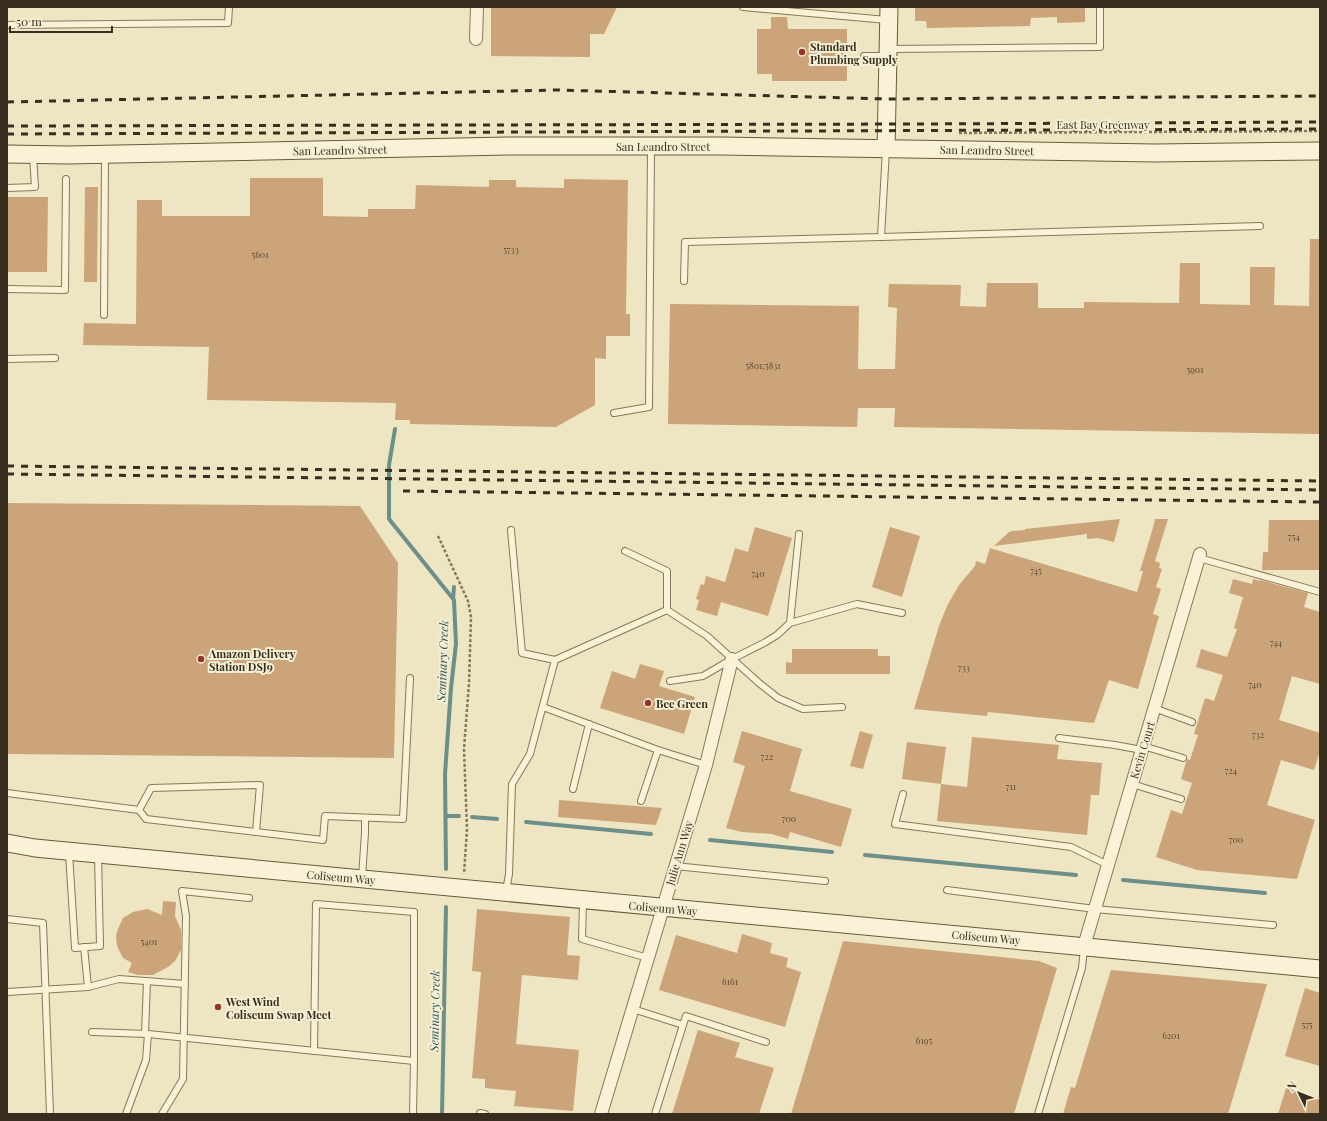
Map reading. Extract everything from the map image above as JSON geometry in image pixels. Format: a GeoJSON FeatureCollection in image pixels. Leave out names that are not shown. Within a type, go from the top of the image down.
{"type":"FeatureCollection","features":[{"type":"Feature","properties":{"kind":"street"},"geometry":{"type":"LineString","coordinates":[[476,39],[477,7]]}},
{"type":"Feature","properties":{"kind":"street"},"geometry":{"type":"LineString","coordinates":[[886,149],[889,13]]}},
{"type":"Feature","properties":{"kind":"street","name":"San Leandro Street"},"geometry":{"type":"LineString","coordinates":[[7,154],[33,155],[499,147],[651,146],[1156,153],[1320,151]]}},
{"type":"Feature","properties":{"kind":"street","name":"Kevin Court"},"geometry":{"type":"LineString","coordinates":[[1084,946],[1200,556]]}},
{"type":"Feature","properties":{"kind":"street","name":"Julie Ann Way"},"geometry":{"type":"LineString","coordinates":[[601,1114],[706,765],[732,659]]}},
{"type":"Feature","properties":{"kind":"street","name":"Coliseum Way"},"geometry":{"type":"LineString","coordinates":[[7,844],[35,848],[663,908],[1320,969]]}},
{"type":"Feature","properties":{"kind":"lane"},"geometry":{"type":"LineString","coordinates":[[7,25],[228,23],[229,7]]}},
{"type":"Feature","properties":{"kind":"lane"},"geometry":{"type":"LineString","coordinates":[[744,7],[889,13]]}},
{"type":"Feature","properties":{"kind":"lane"},"geometry":{"type":"LineString","coordinates":[[864,56],[888,52],[1100,47],[1100,7]]}},
{"type":"Feature","properties":{"kind":"lane"},"geometry":{"type":"LineString","coordinates":[[614,413],[649,407],[651,146]]}},
{"type":"Feature","properties":{"kind":"lane"},"geometry":{"type":"LineString","coordinates":[[881,237],[886,149]]}},
{"type":"Feature","properties":{"kind":"lane"},"geometry":{"type":"LineString","coordinates":[[104,315],[105,154]]}},
{"type":"Feature","properties":{"kind":"lane"},"geometry":{"type":"LineString","coordinates":[[7,188],[35,187],[33,155]]}},
{"type":"Feature","properties":{"kind":"lane"},"geometry":{"type":"LineString","coordinates":[[7,288],[65,290],[66,179]]}},
{"type":"Feature","properties":{"kind":"lane"},"geometry":{"type":"LineString","coordinates":[[684,281],[685,242],[1260,226]]}},
{"type":"Feature","properties":{"kind":"lane"},"geometry":{"type":"LineString","coordinates":[[7,359],[55,358]]}},
{"type":"Feature","properties":{"kind":"lane"},"geometry":{"type":"LineString","coordinates":[[511,530],[522,653],[555,660],[667,610]]}},
{"type":"Feature","properties":{"kind":"lane"},"geometry":{"type":"LineString","coordinates":[[790,623],[799,534]]}},
{"type":"Feature","properties":{"kind":"lane"},"geometry":{"type":"LineString","coordinates":[[625,552],[667,571],[667,610]]}},
{"type":"Feature","properties":{"kind":"lane"},"geometry":{"type":"LineString","coordinates":[[1200,556],[1320,592]]}},
{"type":"Feature","properties":{"kind":"lane"},"geometry":{"type":"LineString","coordinates":[[670,681],[703,676],[777,635],[790,623],[858,604],[902,613]]}},
{"type":"Feature","properties":{"kind":"lane"},"geometry":{"type":"LineString","coordinates":[[667,610],[707,636],[778,698],[803,709],[842,707]]}},
{"type":"Feature","properties":{"kind":"lane"},"geometry":{"type":"LineString","coordinates":[[506,893],[509,874],[512,784],[530,754],[555,660]]}},
{"type":"Feature","properties":{"kind":"lane"},"geometry":{"type":"LineString","coordinates":[[7,793],[139,810],[146,819],[323,840],[325,816],[403,819],[410,678]]}},
{"type":"Feature","properties":{"kind":"lane"},"geometry":{"type":"LineString","coordinates":[[543,707],[658,750],[706,765]]}},
{"type":"Feature","properties":{"kind":"lane"},"geometry":{"type":"LineString","coordinates":[[1154,708],[1192,722]]}},
{"type":"Feature","properties":{"kind":"lane"},"geometry":{"type":"LineString","coordinates":[[573,789],[589,724]]}},
{"type":"Feature","properties":{"kind":"lane"},"geometry":{"type":"LineString","coordinates":[[1059,738],[1143,748],[1184,758]]}},
{"type":"Feature","properties":{"kind":"lane"},"geometry":{"type":"LineString","coordinates":[[641,801],[658,750]]}},
{"type":"Feature","properties":{"kind":"lane"},"geometry":{"type":"LineString","coordinates":[[1132,784],[1180,799]]}},
{"type":"Feature","properties":{"kind":"lane"},"geometry":{"type":"LineString","coordinates":[[139,810],[151,788],[260,785],[256,832]]}},
{"type":"Feature","properties":{"kind":"lane"},"geometry":{"type":"LineString","coordinates":[[902,794],[895,824],[1071,848],[1108,865]]}},
{"type":"Feature","properties":{"kind":"lane"},"geometry":{"type":"LineString","coordinates":[[362,879],[366,833],[365,818]]}},
{"type":"Feature","properties":{"kind":"lane"},"geometry":{"type":"LineString","coordinates":[[69,851],[75,948],[100,946],[98,854]]}},
{"type":"Feature","properties":{"kind":"lane"},"geometry":{"type":"LineString","coordinates":[[675,866],[826,881]]}},
{"type":"Feature","properties":{"kind":"lane"},"geometry":{"type":"LineString","coordinates":[[947,890],[1095,908],[1273,925]]}},
{"type":"Feature","properties":{"kind":"lane"},"geometry":{"type":"LineString","coordinates":[[162,1114],[183,1079],[186,916],[182,891],[249,898]]}},
{"type":"Feature","properties":{"kind":"lane"},"geometry":{"type":"LineString","coordinates":[[583,900],[582,939],[648,958]]}},
{"type":"Feature","properties":{"kind":"lane"},"geometry":{"type":"LineString","coordinates":[[314,1051],[316,904],[414,912],[413,1114]]}},
{"type":"Feature","properties":{"kind":"lane"},"geometry":{"type":"LineString","coordinates":[[7,919],[43,923],[50,1114]]}},
{"type":"Feature","properties":{"kind":"lane"},"geometry":{"type":"LineString","coordinates":[[1038,1114],[1082,968],[1084,946]]}},
{"type":"Feature","properties":{"kind":"lane"},"geometry":{"type":"LineString","coordinates":[[84,947],[88,986]]}},
{"type":"Feature","properties":{"kind":"lane"},"geometry":{"type":"LineString","coordinates":[[7,992],[88,986],[119,979],[185,984]]}},
{"type":"Feature","properties":{"kind":"lane"},"geometry":{"type":"LineString","coordinates":[[126,1114],[146,1060],[147,981]]}},
{"type":"Feature","properties":{"kind":"lane"},"geometry":{"type":"LineString","coordinates":[[632,1009],[683,1025]]}},
{"type":"Feature","properties":{"kind":"lane"},"geometry":{"type":"LineString","coordinates":[[655,1114],[686,1016],[766,1042]]}},
{"type":"Feature","properties":{"kind":"lane"},"geometry":{"type":"LineString","coordinates":[[92,1032],[146,1034],[414,1061]]}},
{"type":"Feature","properties":{"kind":"path","name":"East Bay Greenway"},"geometry":{"type":"LineString","coordinates":[[958,133],[1320,131]]}},
{"type":"Feature","properties":{"kind":"path"},"geometry":{"type":"LineString","coordinates":[[438,536],[468,601],[471,617],[469,683],[464,749],[467,829],[464,889]]}},
{"type":"Feature","properties":{"kind":"building"},"geometry":{"type":"Polygon","coordinates":[[[491,7],[617,7],[604,34],[590,34],[590,57],[491,56],[491,7]]]}},
{"type":"Feature","properties":{"kind":"building"},"geometry":{"type":"Polygon","coordinates":[[[915,7],[1085,7],[1085,22],[1057,23],[1057,17],[1031,18],[1030,26],[927,28],[926,21],[915,21],[915,7]]]}},
{"type":"Feature","properties":{"kind":"building","name":"Standard Plumbing Supply"},"geometry":{"type":"Polygon","coordinates":[[[771,17],[787,17],[788,29],[847,29],[847,81],[772,81],[772,74],[757,74],[757,29],[771,29],[771,17]]]}},
{"type":"Feature","properties":{"kind":"building"},"geometry":{"type":"Polygon","coordinates":[[[250,178],[323,178],[323,216],[368,217],[368,209],[415,209],[416,185],[489,187],[489,180],[516,180],[516,187],[564,188],[564,179],[628,180],[626,314],[630,314],[630,336],[606,336],[606,359],[595,358],[595,405],[556,427],[410,424],[410,420],[395,420],[396,403],[207,400],[209,347],[83,345],[84,323],[136,324],[137,200],[162,200],[162,216],[250,216],[250,178]]]}},
{"type":"Feature","properties":{"kind":"building"},"geometry":{"type":"Polygon","coordinates":[[[85,187],[98,187],[97,282],[84,282],[85,187]]]}},
{"type":"Feature","properties":{"kind":"building"},"geometry":{"type":"Polygon","coordinates":[[[7,197],[48,197],[47,272],[7,272],[7,197]]]}},
{"type":"Feature","properties":{"kind":"building"},"geometry":{"type":"Polygon","coordinates":[[[1310,239],[1320,239],[1320,434],[894,427],[895,408],[858,408],[857,427],[668,424],[670,304],[859,306],[858,369],[895,369],[897,308],[888,307],[889,284],[961,285],[960,306],[986,307],[987,283],[1038,283],[1038,308],[1084,308],[1084,302],[1179,303],[1180,263],[1200,263],[1200,304],[1250,305],[1250,267],[1275,267],[1274,305],[1309,306],[1310,239]]]}},
{"type":"Feature","properties":{"kind":"building","name":"Amazon Delivery Station DSJ9"},"geometry":{"type":"Polygon","coordinates":[[[7,503],[360,506],[398,563],[394,758],[7,754],[7,503]]]}},
{"type":"Feature","properties":{"kind":"building"},"geometry":{"type":"Polygon","coordinates":[[[1120,519],[1114,542],[1098,538],[1087,539],[1087,534],[994,546],[1009,532],[1013,531],[1120,519]]]}},
{"type":"Feature","properties":{"kind":"building"},"geometry":{"type":"Polygon","coordinates":[[[1155,519],[1168,519],[1155,561],[1160,563],[1159,568],[1162,569],[1156,587],[1161,589],[1153,614],[1159,616],[1138,689],[1109,680],[1094,723],[988,712],[987,716],[914,709],[939,626],[947,606],[959,585],[975,566],[976,561],[985,564],[990,548],[1137,592],[1143,571],[1140,571],[1155,519]]]}},
{"type":"Feature","properties":{"kind":"building"},"geometry":{"type":"Polygon","coordinates":[[[1269,520],[1320,520],[1320,570],[1262,570],[1263,552],[1268,552],[1269,520]]]}},
{"type":"Feature","properties":{"kind":"building"},"geometry":{"type":"Polygon","coordinates":[[[755,527],[792,538],[768,616],[721,602],[717,616],[696,610],[699,600],[696,599],[701,584],[704,585],[706,576],[725,582],[735,548],[748,552],[755,527]]]}},
{"type":"Feature","properties":{"kind":"building"},"geometry":{"type":"Polygon","coordinates":[[[890,527],[920,536],[902,597],[872,587],[890,527]]]}},
{"type":"Feature","properties":{"kind":"building"},"geometry":{"type":"Polygon","coordinates":[[[1233,579],[1252,584],[1253,579],[1260,580],[1308,593],[1304,607],[1320,612],[1320,684],[1292,676],[1279,720],[1320,733],[1320,751],[1314,770],[1281,760],[1267,805],[1315,820],[1297,879],[1197,870],[1156,857],[1171,810],[1182,814],[1192,783],[1181,779],[1187,759],[1190,760],[1198,735],[1194,734],[1205,698],[1214,701],[1223,675],[1196,667],[1201,649],[1227,657],[1237,629],[1234,628],[1243,597],[1229,593],[1233,579]]]}},
{"type":"Feature","properties":{"kind":"building"},"geometry":{"type":"Polygon","coordinates":[[[792,649],[878,649],[878,656],[890,656],[890,674],[786,674],[786,662],[792,663],[792,649]]]}},
{"type":"Feature","properties":{"kind":"building","name":"Bee Green"},"geometry":{"type":"Polygon","coordinates":[[[640,664],[664,671],[659,686],[695,697],[684,734],[600,708],[612,671],[635,679],[640,664]]]}},
{"type":"Feature","properties":{"kind":"building"},"geometry":{"type":"Polygon","coordinates":[[[742,731],[802,749],[790,791],[852,809],[841,847],[790,832],[788,839],[772,834],[742,832],[726,828],[745,766],[733,762],[742,731]]]}},
{"type":"Feature","properties":{"kind":"building"},"geometry":{"type":"Polygon","coordinates":[[[860,731],[873,735],[863,769],[850,766],[860,731]]]}},
{"type":"Feature","properties":{"kind":"building"},"geometry":{"type":"Polygon","coordinates":[[[972,737],[1059,745],[1057,759],[1102,763],[1099,795],[1091,795],[1087,835],[937,821],[941,784],[967,787],[972,737]]]}},
{"type":"Feature","properties":{"kind":"building"},"geometry":{"type":"Polygon","coordinates":[[[907,742],[946,747],[941,784],[902,779],[907,742]]]}},
{"type":"Feature","properties":{"kind":"building"},"geometry":{"type":"Polygon","coordinates":[[[559,800],[662,808],[656,825],[558,817],[559,800]]]}},
{"type":"Feature","properties":{"kind":"building"},"geometry":{"type":"Polygon","coordinates":[[[163,901],[176,902],[175,916],[181,930],[181,950],[175,961],[168,967],[153,975],[138,975],[128,972],[132,963],[123,958],[117,946],[116,936],[123,918],[133,912],[147,909],[162,915],[163,901]]]}},
{"type":"Feature","properties":{"kind":"building"},"geometry":{"type":"Polygon","coordinates":[[[477,909],[570,917],[567,955],[580,956],[578,980],[522,975],[516,1044],[579,1050],[573,1111],[514,1106],[516,1091],[485,1088],[485,1079],[472,1078],[481,972],[472,971],[477,909]]]}},
{"type":"Feature","properties":{"kind":"building"},"geometry":{"type":"Polygon","coordinates":[[[742,934],[772,943],[770,953],[788,958],[786,967],[801,972],[785,1027],[659,990],[676,935],[737,953],[742,934]]]}},
{"type":"Feature","properties":{"kind":"building"},"geometry":{"type":"Polygon","coordinates":[[[843,941],[1039,961],[1057,968],[1014,1114],[791,1114],[843,941]]]}},
{"type":"Feature","properties":{"kind":"building"},"geometry":{"type":"Polygon","coordinates":[[[1111,970],[1267,984],[1228,1114],[1063,1114],[1071,1087],[1075,1088],[1111,970]]]}},
{"type":"Feature","properties":{"kind":"building"},"geometry":{"type":"Polygon","coordinates":[[[1305,988],[1320,993],[1320,1066],[1285,1056],[1305,988]]]}},
{"type":"Feature","properties":{"kind":"building"},"geometry":{"type":"Polygon","coordinates":[[[698,1030],[740,1043],[735,1057],[774,1068],[759,1114],[672,1114],[698,1030]]]}},
{"type":"Feature","properties":{"kind":"building"},"geometry":{"type":"Polygon","coordinates":[[[1286,1088],[1320,1098],[1320,1114],[1278,1114],[1286,1088]]]}},
{"type":"Feature","properties":{"kind":"waterway","name":"Seminary Creek"},"geometry":{"type":"LineString","coordinates":[[395,429],[389,465],[389,519],[454,600],[456,644],[451,688],[445,774],[446,869]]}},
{"type":"Feature","properties":{"kind":"waterway","name":"Seminary Creek"},"geometry":{"type":"LineString","coordinates":[[453,599],[454,587]]}},
{"type":"Feature","properties":{"kind":"waterway"},"geometry":{"type":"LineString","coordinates":[[446,816],[459,816]]}},
{"type":"Feature","properties":{"kind":"waterway"},"geometry":{"type":"LineString","coordinates":[[472,817],[497,819]]}},
{"type":"Feature","properties":{"kind":"waterway"},"geometry":{"type":"LineString","coordinates":[[526,822],[651,834]]}},
{"type":"Feature","properties":{"kind":"waterway"},"geometry":{"type":"LineString","coordinates":[[710,840],[832,852]]}},
{"type":"Feature","properties":{"kind":"waterway"},"geometry":{"type":"LineString","coordinates":[[865,855],[1076,875]]}},
{"type":"Feature","properties":{"kind":"waterway"},"geometry":{"type":"LineString","coordinates":[[1123,880],[1265,893]]}},
{"type":"Feature","properties":{"kind":"waterway","name":"Seminary Creek"},"geometry":{"type":"LineString","coordinates":[[442,1114],[446,907]]}},
{"type":"Feature","properties":{"kind":"railway"},"geometry":{"type":"LineString","coordinates":[[7,102],[557,90],[887,99],[1320,96]]}},
{"type":"Feature","properties":{"kind":"railway"},"geometry":{"type":"LineString","coordinates":[[7,126],[1320,122]]}},
{"type":"Feature","properties":{"kind":"railway"},"geometry":{"type":"LineString","coordinates":[[7,134],[1320,129]]}},
{"type":"Feature","properties":{"kind":"railway"},"geometry":{"type":"LineString","coordinates":[[7,466],[1320,481]]}},
{"type":"Feature","properties":{"kind":"railway"},"geometry":{"type":"LineString","coordinates":[[7,474],[1320,490]]}},
{"type":"Feature","properties":{"kind":"railway"},"geometry":{"type":"LineString","coordinates":[[403,491],[1320,502]]}},
{"type":"Feature","properties":{"kind":"place","name":"Standard Plumbing Supply"},"geometry":{"type":"Point","coordinates":[802,52]}},
{"type":"Feature","properties":{"kind":"place","name":"Amazon Delivery Station DSJ9"},"geometry":{"type":"Point","coordinates":[201,659]}},
{"type":"Feature","properties":{"kind":"place","name":"Bee Green"},"geometry":{"type":"Point","coordinates":[648,703]}},
{"type":"Feature","properties":{"kind":"place","name":"West Wind Coliseum Swap Meet"},"geometry":{"type":"Point","coordinates":[218,1007]}}]}
